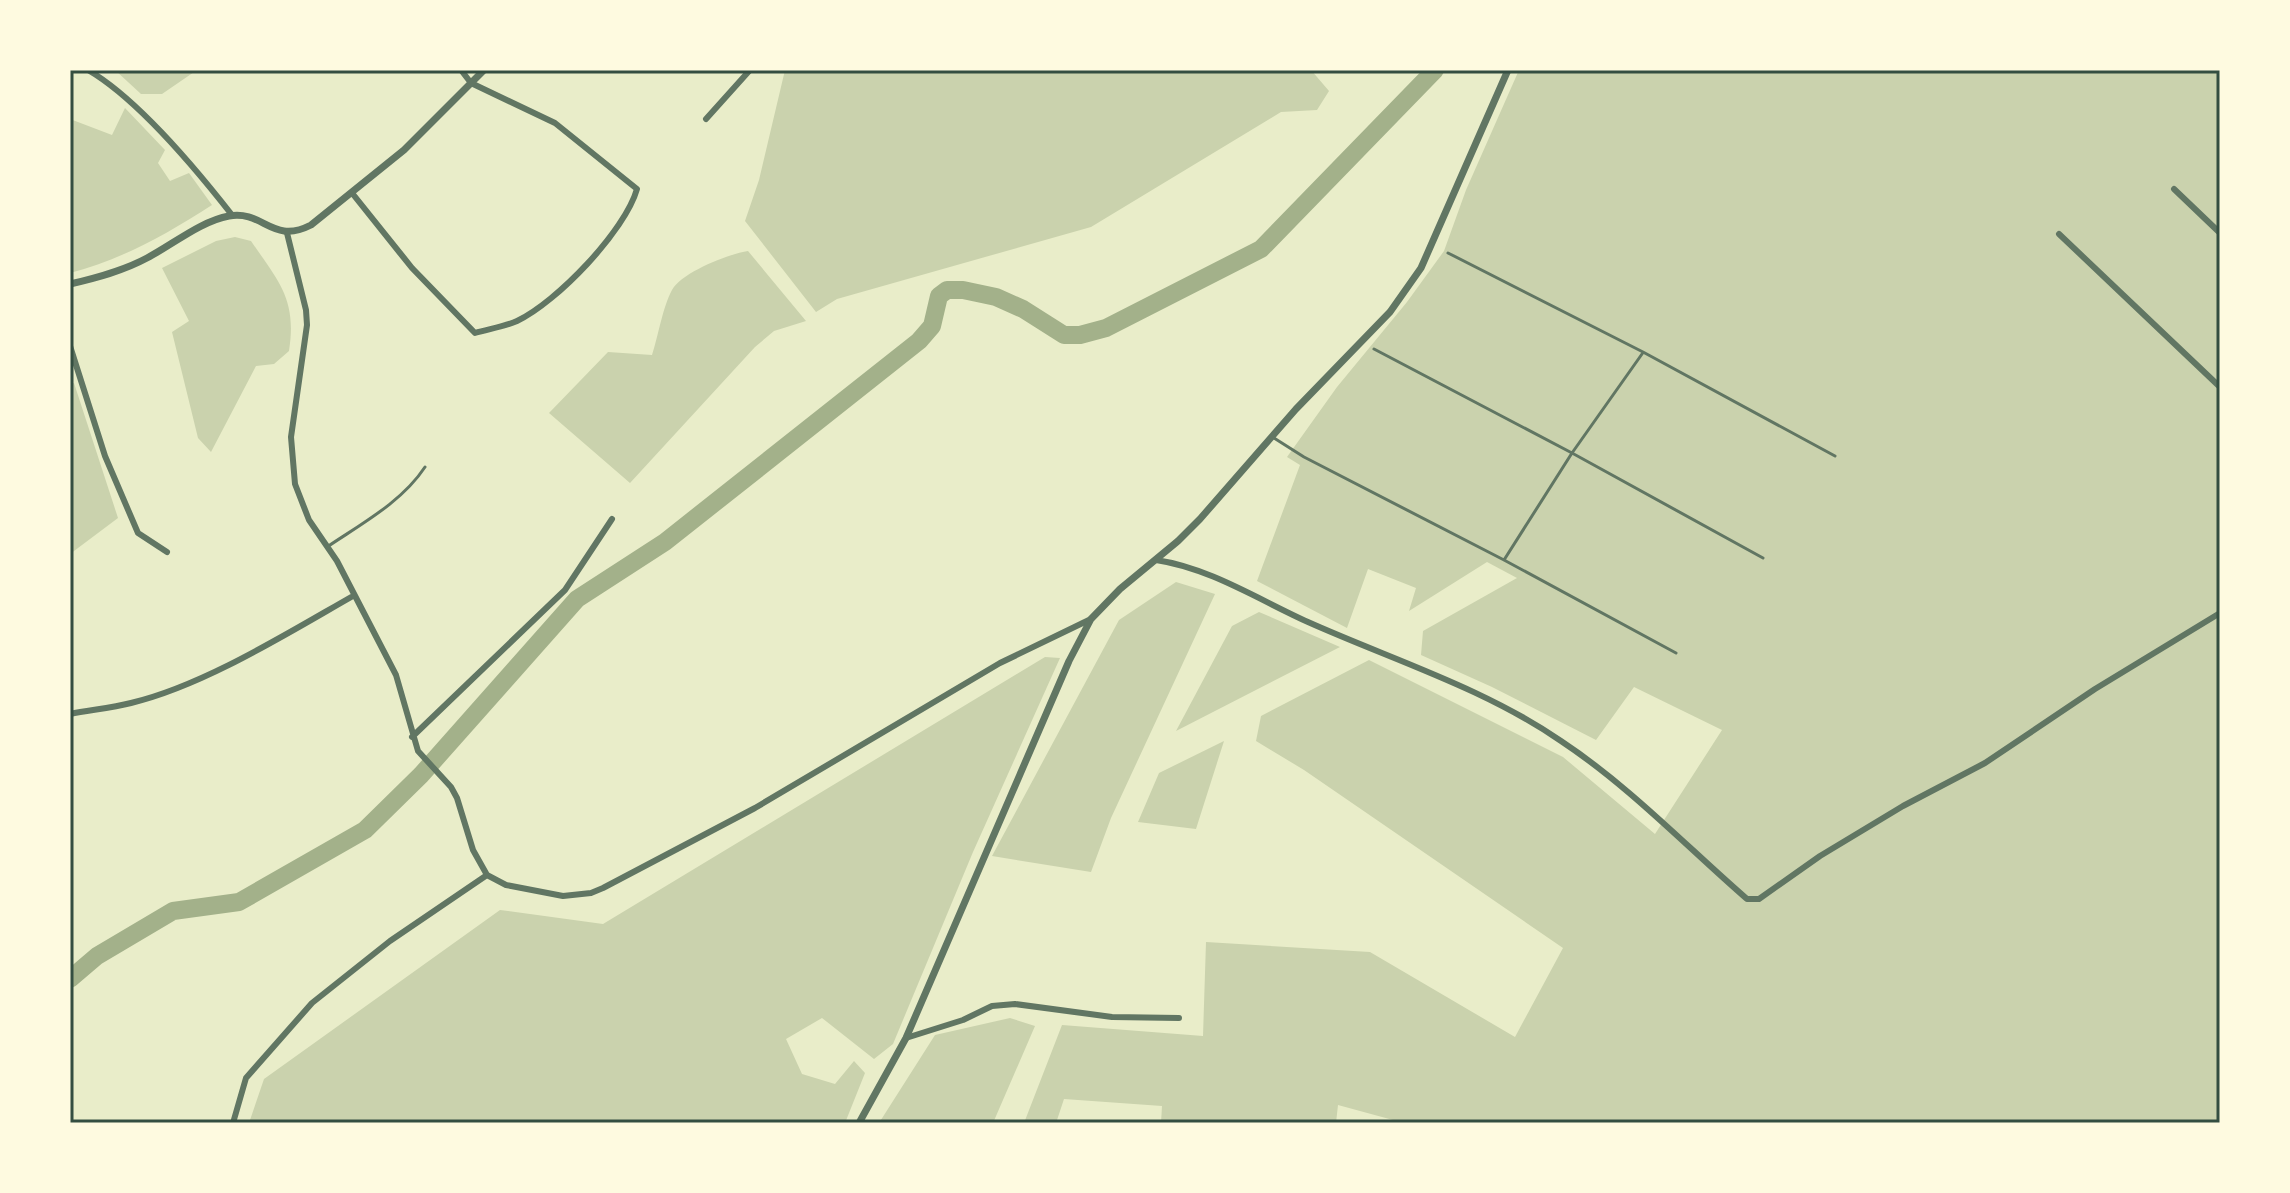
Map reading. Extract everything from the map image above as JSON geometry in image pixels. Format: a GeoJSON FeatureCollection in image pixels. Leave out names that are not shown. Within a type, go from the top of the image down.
{"type":"FeatureCollection","features":[{"type":"Feature","properties":{"kind":"street"},"geometry":{"type":"LineString","coordinates":[[88,70],[133,106],[182,154],[232,215]]}},
{"type":"Feature","properties":{"kind":"street"},"geometry":{"type":"LineString","coordinates":[[352,193],[412,268],[475,333],[517,321],[561,291],[605,245],[632,206],[637,189],[555,123],[471,83],[461,70]]}},
{"type":"Feature","properties":{"kind":"street"},"geometry":{"type":"LineString","coordinates":[[70,284],[97,278],[142,261],[213,221],[232,215],[255,219],[287,233],[311,225],[404,150],[484,70]]}},
{"type":"Feature","properties":{"kind":"street"},"geometry":{"type":"LineString","coordinates":[[706,119],[750,70]]}},
{"type":"Feature","properties":{"kind":"street"},"geometry":{"type":"LineString","coordinates":[[859,1123],[906,1038],[1069,661],[1091,619],[1120,589],[1200,519],[1390,312],[1414,280],[1462,179],[1508,70]]}},
{"type":"Feature","properties":{"kind":"street"},"geometry":{"type":"LineString","coordinates":[[2174,189],[2220,233]]}},
{"type":"Feature","properties":{"kind":"street"},"geometry":{"type":"LineString","coordinates":[[287,233],[307,325],[291,437],[295,484],[305,512],[337,561],[396,675],[418,751],[457,798],[473,850],[487,875],[506,885],[563,896],[591,893],[603,888],[755,808],[1000,663],[1091,619]]}},
{"type":"Feature","properties":{"kind":"street"},"geometry":{"type":"LineString","coordinates":[[2059,234],[2220,387]]}},
{"type":"Feature","properties":{"kind":"street"},"geometry":{"type":"LineString","coordinates":[[70,346],[105,456],[138,533],[167,552]]}},
{"type":"Feature","properties":{"kind":"street"},"geometry":{"type":"LineString","coordinates":[[412,737],[565,590],[612,519]]}},
{"type":"Feature","properties":{"kind":"street"},"geometry":{"type":"LineString","coordinates":[[1156,560],[1182,565],[1246,592],[1386,657],[1471,690],[1514,712],[1563,741],[1638,801],[1747,899],[1759,899],[1820,856],[1903,806],[1985,763],[2095,689],[2220,613]]}},
{"type":"Feature","properties":{"kind":"street"},"geometry":{"type":"LineString","coordinates":[[70,714],[132,703],[200,677],[274,641],[353,596]]}},
{"type":"Feature","properties":{"kind":"street"},"geometry":{"type":"LineString","coordinates":[[233,1123],[246,1078],[312,1003],[390,941],[487,875]]}},
{"type":"Feature","properties":{"kind":"street"},"geometry":{"type":"LineString","coordinates":[[906,1038],[992,1006],[1015,1004],[1112,1017],[1179,1018]]}},
{"type":"Feature","properties":{"kind":"lane"},"geometry":{"type":"LineString","coordinates":[[1448,253],[1643,352],[1835,456]]}},
{"type":"Feature","properties":{"kind":"lane"},"geometry":{"type":"LineString","coordinates":[[1374,349],[1763,558]]}},
{"type":"Feature","properties":{"kind":"lane"},"geometry":{"type":"LineString","coordinates":[[1504,560],[1572,453],[1643,352]]}},
{"type":"Feature","properties":{"kind":"lane"},"geometry":{"type":"LineString","coordinates":[[1273,437],[1304,457],[1676,653]]}},
{"type":"Feature","properties":{"kind":"lane"},"geometry":{"type":"LineString","coordinates":[[327,547],[384,508],[417,479],[425,467]]}},
{"type":"Feature","properties":{"kind":"green space"},"geometry":{"type":"Polygon","coordinates":[[[115,70],[197,70],[162,94],[141,94],[115,70]]]}},
{"type":"Feature","properties":{"kind":"green space"},"geometry":{"type":"Polygon","coordinates":[[[785,70],[1311,70],[1329,91],[1317,110],[1281,112],[1091,227],[837,299],[816,312],[745,221],[759,180],[785,70]]]}},
{"type":"Feature","properties":{"kind":"green space"},"geometry":{"type":"Polygon","coordinates":[[[1519,70],[2220,70],[2220,1123],[1395,1123],[1338,1105],[1336,1123],[1161,1123],[1162,1106],[1064,1099],[1056,1123],[1024,1123],[1062,1025],[1203,1036],[1206,942],[1370,952],[1515,1037],[1563,948],[1304,770],[1256,741],[1261,716],[1369,660],[1563,757],[1655,834],[1722,730],[1634,687],[1596,740],[1421,655],[1423,631],[1517,578],[1487,562],[1409,611],[1416,588],[1368,569],[1347,628],[1257,581],[1300,465],[1287,457],[1337,387],[1407,302],[1444,251],[1466,190],[1519,70]]]}},
{"type":"Feature","properties":{"kind":"green space"},"geometry":{"type":"Polygon","coordinates":[[[125,108],[165,150],[158,163],[170,181],[189,173],[212,205],[144,245],[70,273],[70,119],[112,135],[125,108]]]}},
{"type":"Feature","properties":{"kind":"green space"},"geometry":{"type":"Polygon","coordinates":[[[235,237],[251,241],[284,292],[290,318],[289,351],[274,364],[256,366],[211,452],[198,438],[172,332],[189,321],[162,268],[216,241],[235,237]]]}},
{"type":"Feature","properties":{"kind":"green space"},"geometry":{"type":"Polygon","coordinates":[[[748,251],[806,321],[774,331],[755,347],[630,483],[549,413],[608,352],[652,355],[666,304],[677,283],[707,265],[748,251]]]}},
{"type":"Feature","properties":{"kind":"green space"},"geometry":{"type":"Polygon","coordinates":[[[74,383],[118,518],[70,554],[70,384],[74,383]]]}},
{"type":"Feature","properties":{"kind":"green space"},"geometry":{"type":"Polygon","coordinates":[[[1176,582],[1215,594],[1111,818],[1091,872],[992,856],[1119,620],[1176,582]]]}},
{"type":"Feature","properties":{"kind":"green space"},"geometry":{"type":"Polygon","coordinates":[[[1259,612],[1340,647],[1176,731],[1232,626],[1259,612]]]}},
{"type":"Feature","properties":{"kind":"green space"},"geometry":{"type":"Polygon","coordinates":[[[1045,657],[1060,658],[973,852],[893,1044],[874,1059],[822,1018],[786,1039],[802,1074],[835,1084],[854,1061],[865,1073],[845,1123],[249,1123],[264,1079],[500,910],[603,924],[1045,657]]]}},
{"type":"Feature","properties":{"kind":"green space"},"geometry":{"type":"Polygon","coordinates":[[[1224,741],[1196,829],[1138,822],[1159,773],[1224,741]]]}},
{"type":"Feature","properties":{"kind":"green space"},"geometry":{"type":"Polygon","coordinates":[[[1010,1018],[1035,1026],[993,1123],[879,1123],[935,1035],[1010,1018]]]}},
{"type":"Feature","properties":{"kind":"waterway"},"geometry":{"type":"LineString","coordinates":[[70,979],[97,956],[173,911],[239,902],[365,830],[421,775],[577,599],[665,542],[919,341],[932,326],[939,296],[947,290],[996,297],[1023,309],[1064,335],[1080,335],[1106,328],[1261,249],[1435,70]]}}]}
